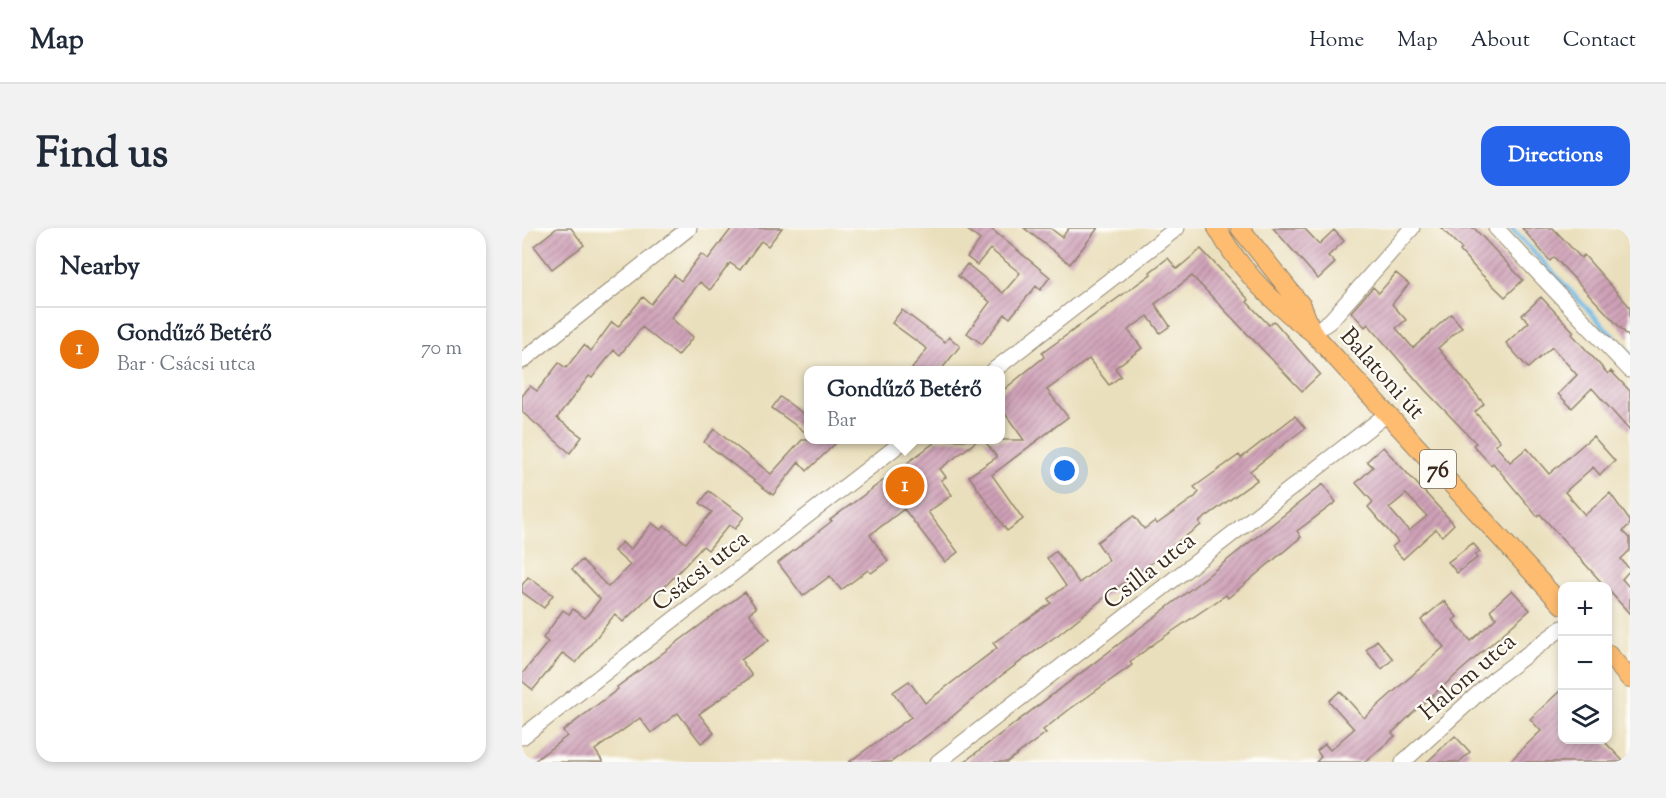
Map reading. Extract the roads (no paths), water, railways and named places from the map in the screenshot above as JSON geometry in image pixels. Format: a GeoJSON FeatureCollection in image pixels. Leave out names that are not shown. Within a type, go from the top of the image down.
{"type":"FeatureCollection","features":[{"type":"Feature","properties":{"kind":"main road","name":"Balatoni út"},"geometry":{"type":"LineString","coordinates":[[1217,228],[1245,269],[1267,294],[1313,333],[1558,600]]}},
{"type":"Feature","properties":{"kind":"main road","name":"Balatoni út"},"geometry":{"type":"LineString","coordinates":[[1240,228],[1302,306],[1313,333]]}},
{"type":"Feature","properties":{"kind":"main road"},"geometry":{"type":"LineString","coordinates":[[1612,658],[1630,678]]}},
{"type":"Feature","properties":{"kind":"street"},"geometry":{"type":"LineString","coordinates":[[522,361],[689,228]]}},
{"type":"Feature","properties":{"kind":"street"},"geometry":{"type":"LineString","coordinates":[[999,366],[1177,228]]}},
{"type":"Feature","properties":{"kind":"street"},"geometry":{"type":"LineString","coordinates":[[1313,333],[1330,321],[1412,228]]}},
{"type":"Feature","properties":{"kind":"street"},"geometry":{"type":"LineString","coordinates":[[1496,228],[1630,370]]}},
{"type":"Feature","properties":{"kind":"street","name":"Csilla utca"},"geometry":{"type":"LineString","coordinates":[[938,762],[1387,414]]}},
{"type":"Feature","properties":{"kind":"street","name":"Csácsi utca"},"geometry":{"type":"LineString","coordinates":[[522,737],[900,444]]}},
{"type":"Feature","properties":{"kind":"street","name":"Halom utca"},"geometry":{"type":"LineString","coordinates":[[1403,762],[1493,680],[1558,632]]}},
{"type":"Feature","properties":{"kind":"waterway"},"geometry":{"type":"LineString","coordinates":[[1511,228],[1630,354]]}},
{"type":"Feature","properties":{"kind":"place","name":"Gondűző Betérő"},"geometry":{"type":"Point","coordinates":[905,486]}}]}
